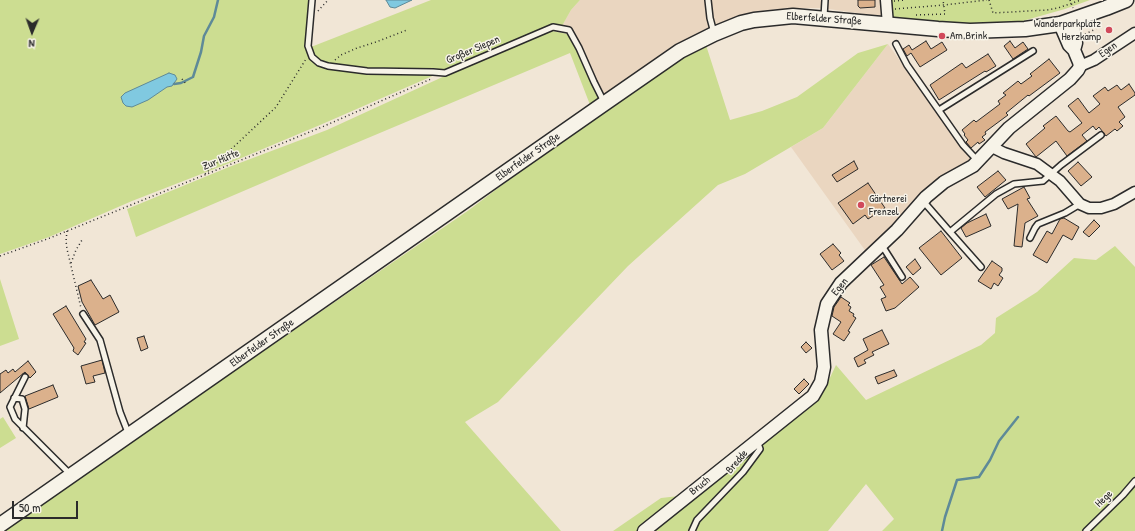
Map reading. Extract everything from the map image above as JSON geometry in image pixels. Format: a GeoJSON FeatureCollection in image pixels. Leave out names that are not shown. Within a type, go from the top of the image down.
{"type":"FeatureCollection","features":[{"type":"Feature","properties":{"kind":"main road","name":"Elberfelder Straße"},"geometry":{"type":"LineString","coordinates":[[0,525],[605,102],[680,51],[714,34],[741,23],[764,18],[793,16],[970,31],[1025,29],[1066,22],[1126,0]]}},
{"type":"Feature","properties":{"kind":"street"},"geometry":{"type":"LineString","coordinates":[[886,0],[888,25]]}},
{"type":"Feature","properties":{"kind":"street"},"geometry":{"type":"LineString","coordinates":[[1066,22],[1076,43],[1074,50],[1080,66]]}},
{"type":"Feature","properties":{"kind":"street","name":"Egen"},"geometry":{"type":"LineString","coordinates":[[757,441],[812,396],[821,382],[824,367],[821,330],[827,304],[842,283],[897,230],[922,200],[944,182],[965,171],[978,161],[1010,128],[1070,79],[1080,66],[1094,60],[1135,32]]}},
{"type":"Feature","properties":{"kind":"street"},"geometry":{"type":"LineString","coordinates":[[992,147],[1004,153],[1037,164],[1060,181],[1080,204],[1089,208],[1101,208],[1114,204],[1135,192]]}},
{"type":"Feature","properties":{"kind":"street","name":"Bruch"},"geometry":{"type":"LineString","coordinates":[[644,531],[757,441]]}},
{"type":"Feature","properties":{"kind":"lane"},"geometry":{"type":"LineString","coordinates":[[310,54],[308,46],[312,0]]}},
{"type":"Feature","properties":{"kind":"lane"},"geometry":{"type":"LineString","coordinates":[[708,0],[714,34]]}},
{"type":"Feature","properties":{"kind":"lane"},"geometry":{"type":"LineString","coordinates":[[824,18],[825,0]]}},
{"type":"Feature","properties":{"kind":"lane","name":"Großer Siepen"},"geometry":{"type":"LineString","coordinates":[[310,54],[318,63],[328,66],[368,71],[445,73],[553,27],[569,30],[605,102]]}},
{"type":"Feature","properties":{"kind":"lane"},"geometry":{"type":"LineString","coordinates":[[896,44],[907,65],[963,145],[978,161]]}},
{"type":"Feature","properties":{"kind":"lane"},"geometry":{"type":"LineString","coordinates":[[939,110],[1032,51]]}},
{"type":"Feature","properties":{"kind":"lane"},"geometry":{"type":"LineString","coordinates":[[950,232],[996,194],[1014,184],[1043,181],[1061,165],[1101,135]]}},
{"type":"Feature","properties":{"kind":"lane"},"geometry":{"type":"LineString","coordinates":[[922,200],[981,267]]}},
{"type":"Feature","properties":{"kind":"lane"},"geometry":{"type":"LineString","coordinates":[[1030,238],[1038,224],[1065,213],[1080,204]]}},
{"type":"Feature","properties":{"kind":"lane"},"geometry":{"type":"LineString","coordinates":[[881,244],[902,277]]}},
{"type":"Feature","properties":{"kind":"lane"},"geometry":{"type":"LineString","coordinates":[[83,314],[100,340],[120,412],[129,436]]}},
{"type":"Feature","properties":{"kind":"lane"},"geometry":{"type":"LineString","coordinates":[[25,377],[10,407],[15,419],[72,476]]}},
{"type":"Feature","properties":{"kind":"lane"},"geometry":{"type":"LineString","coordinates":[[14,398],[22,399],[25,409],[23,428]]}},
{"type":"Feature","properties":{"kind":"lane","name":"Bredde"},"geometry":{"type":"LineString","coordinates":[[692,531],[697,520],[743,472],[760,449],[757,441]]}},
{"type":"Feature","properties":{"kind":"lane","name":"Hege"},"geometry":{"type":"LineString","coordinates":[[1086,531],[1123,495],[1135,481]]}},
{"type":"Feature","properties":{"kind":"path"},"geometry":{"type":"LineString","coordinates":[[894,0],[906,0]]}},
{"type":"Feature","properties":{"kind":"path"},"geometry":{"type":"LineString","coordinates":[[916,15],[945,14],[943,0]]}},
{"type":"Feature","properties":{"kind":"path"},"geometry":{"type":"LineString","coordinates":[[894,9],[988,0],[993,14],[1047,10],[1081,0]]}},
{"type":"Feature","properties":{"kind":"path"},"geometry":{"type":"LineString","coordinates":[[1085,34],[1096,29]]}},
{"type":"Feature","properties":{"kind":"path"},"geometry":{"type":"LineString","coordinates":[[328,66],[341,55],[407,30]]}},
{"type":"Feature","properties":{"kind":"path"},"geometry":{"type":"LineString","coordinates":[[203,175],[276,107],[310,54]]}},
{"type":"Feature","properties":{"kind":"path","name":"Zur Hütte"},"geometry":{"type":"LineString","coordinates":[[0,256],[67,231],[322,127],[445,73]]}},
{"type":"Feature","properties":{"kind":"path"},"geometry":{"type":"LineString","coordinates":[[182,79],[186,84]]}},
{"type":"Feature","properties":{"kind":"path"},"geometry":{"type":"LineString","coordinates":[[67,231],[66,241],[76,290],[83,314]]}},
{"type":"Feature","properties":{"kind":"path"},"geometry":{"type":"LineString","coordinates":[[71,263],[82,240]]}},
{"type":"Feature","properties":{"kind":"shaded area"},"geometry":{"type":"Polygon","coordinates":[[[580,0],[883,0],[885,17],[822,8],[790,8],[759,11],[706,35],[605,101],[581,47],[571,29],[562,26],[571,10],[580,0]]]}},
{"type":"Feature","properties":{"kind":"shaded area"},"geometry":{"type":"Polygon","coordinates":[[[888,44],[972,161],[867,253],[791,147],[823,128],[888,44]]]}},
{"type":"Feature","properties":{"kind":"green space"},"geometry":{"type":"Polygon","coordinates":[[[0,0],[309,0],[305,46],[311,47],[431,0],[580,0],[571,10],[562,26],[437,74],[320,125],[227,164],[132,201],[49,237],[0,254],[0,0]]]}},
{"type":"Feature","properties":{"kind":"green space"},"geometry":{"type":"Polygon","coordinates":[[[889,0],[1090,0],[1065,9],[1012,24],[959,26],[891,21],[889,0]]]}},
{"type":"Feature","properties":{"kind":"green space"},"geometry":{"type":"Polygon","coordinates":[[[552,31],[567,34],[578,49],[602,102],[592,110],[570,53],[136,237],[127,209],[229,167],[327,130],[460,69],[552,31]]]}},
{"type":"Feature","properties":{"kind":"green space"},"geometry":{"type":"Polygon","coordinates":[[[705,42],[730,120],[762,111],[797,97],[858,53],[888,44],[823,128],[745,174],[718,185],[628,266],[498,402],[465,422],[561,531],[1,531],[469,210],[584,123],[679,61],[705,42]]]}},
{"type":"Feature","properties":{"kind":"green space"},"geometry":{"type":"Polygon","coordinates":[[[1115,246],[1135,267],[1135,531],[882,531],[894,519],[866,484],[828,531],[653,531],[807,405],[827,384],[836,365],[866,400],[981,345],[995,333],[996,318],[1037,292],[1074,258],[1096,260],[1115,246]]]}},
{"type":"Feature","properties":{"kind":"green space"},"geometry":{"type":"Polygon","coordinates":[[[0,279],[19,339],[0,346],[0,279]]]}},
{"type":"Feature","properties":{"kind":"green space"},"geometry":{"type":"Polygon","coordinates":[[[3,417],[16,438],[0,448],[0,419],[3,417]]]}},
{"type":"Feature","properties":{"kind":"green space"},"geometry":{"type":"Polygon","coordinates":[[[679,496],[637,531],[613,531],[661,498],[679,496]]]}},
{"type":"Feature","properties":{"kind":"water"},"geometry":{"type":"Polygon","coordinates":[[[386,0],[412,0],[395,8],[390,7],[386,0]]]}},
{"type":"Feature","properties":{"kind":"water"},"geometry":{"type":"Polygon","coordinates":[[[169,73],[175,75],[177,79],[172,86],[167,87],[148,100],[132,107],[126,106],[123,103],[121,97],[125,93],[169,73]]]}},
{"type":"Feature","properties":{"kind":"building"},"geometry":{"type":"Polygon","coordinates":[[[858,0],[875,0],[875,7],[860,8],[858,6],[858,0]]]}},
{"type":"Feature","properties":{"kind":"building"},"geometry":{"type":"Polygon","coordinates":[[[926,41],[931,49],[942,42],[947,50],[920,67],[911,53],[907,56],[903,49],[909,45],[912,50],[926,41]]]}},
{"type":"Feature","properties":{"kind":"building"},"geometry":{"type":"Polygon","coordinates":[[[1010,41],[1015,48],[1023,42],[1028,49],[1013,59],[1004,46],[1010,41]]]}},
{"type":"Feature","properties":{"kind":"building"},"geometry":{"type":"Polygon","coordinates":[[[988,54],[996,66],[986,72],[985,71],[939,100],[930,85],[962,63],[966,68],[988,54]]]}},
{"type":"Feature","properties":{"kind":"building"},"geometry":{"type":"Polygon","coordinates":[[[1049,59],[1060,73],[1029,96],[1028,95],[1006,113],[1008,115],[985,132],[986,134],[982,137],[985,140],[979,144],[978,142],[971,148],[966,142],[968,140],[962,130],[974,120],[976,122],[1000,104],[998,101],[1006,95],[1003,93],[1018,81],[1021,84],[1032,76],[1030,74],[1049,59]]]}},
{"type":"Feature","properties":{"kind":"building"},"geometry":{"type":"Polygon","coordinates":[[[1129,84],[1135,95],[1118,107],[1125,117],[1119,122],[1123,126],[1117,131],[1115,129],[1106,136],[1099,127],[1096,130],[1093,126],[1082,135],[1087,141],[1067,156],[1056,141],[1036,157],[1026,144],[1045,128],[1043,126],[1056,116],[1070,132],[1082,123],[1068,106],[1078,98],[1089,113],[1100,104],[1093,96],[1105,87],[1108,91],[1117,85],[1121,90],[1129,84]]]}},
{"type":"Feature","properties":{"kind":"building"},"geometry":{"type":"Polygon","coordinates":[[[854,161],[858,169],[837,182],[832,175],[854,161]]]}},
{"type":"Feature","properties":{"kind":"building"},"geometry":{"type":"Polygon","coordinates":[[[1078,162],[1092,177],[1081,186],[1068,171],[1078,162]]]}},
{"type":"Feature","properties":{"kind":"building"},"geometry":{"type":"Polygon","coordinates":[[[998,171],[1006,180],[985,197],[977,187],[998,171]]]}},
{"type":"Feature","properties":{"kind":"building","name":"Gärtnerei Frenzel"},"geometry":{"type":"Polygon","coordinates":[[[868,183],[885,208],[868,219],[865,215],[853,224],[838,203],[868,183]]]}},
{"type":"Feature","properties":{"kind":"building"},"geometry":{"type":"Polygon","coordinates":[[[1024,187],[1030,198],[1027,199],[1038,216],[1025,223],[1022,247],[1014,246],[1018,204],[1008,209],[1002,199],[1024,187]]]}},
{"type":"Feature","properties":{"kind":"building"},"geometry":{"type":"Polygon","coordinates":[[[986,214],[991,226],[966,237],[961,228],[967,223],[986,214]]]}},
{"type":"Feature","properties":{"kind":"building"},"geometry":{"type":"Polygon","coordinates":[[[1064,218],[1079,227],[1072,240],[1063,235],[1047,263],[1033,255],[1047,231],[1052,234],[1060,219],[1064,218]]]}},
{"type":"Feature","properties":{"kind":"building"},"geometry":{"type":"Polygon","coordinates":[[[1094,220],[1100,226],[1089,237],[1083,232],[1094,220]]]}},
{"type":"Feature","properties":{"kind":"building"},"geometry":{"type":"Polygon","coordinates":[[[941,231],[962,258],[941,275],[919,248],[941,231]]]}},
{"type":"Feature","properties":{"kind":"building"},"geometry":{"type":"Polygon","coordinates":[[[833,244],[841,253],[839,255],[844,261],[832,270],[820,254],[833,244]]]}},
{"type":"Feature","properties":{"kind":"building"},"geometry":{"type":"Polygon","coordinates":[[[884,257],[902,284],[910,277],[919,287],[895,308],[886,311],[881,299],[886,297],[880,287],[884,285],[871,265],[884,257]]]}},
{"type":"Feature","properties":{"kind":"building"},"geometry":{"type":"Polygon","coordinates":[[[915,259],[921,268],[913,275],[906,267],[915,259]]]}},
{"type":"Feature","properties":{"kind":"building"},"geometry":{"type":"Polygon","coordinates":[[[992,261],[1002,268],[999,275],[1003,278],[998,286],[994,283],[991,289],[978,281],[992,261]]]}},
{"type":"Feature","properties":{"kind":"building"},"geometry":{"type":"Polygon","coordinates":[[[91,280],[103,299],[110,295],[119,312],[95,325],[82,302],[78,286],[91,280]]]}},
{"type":"Feature","properties":{"kind":"building"},"geometry":{"type":"Polygon","coordinates":[[[841,297],[850,303],[848,305],[851,307],[849,311],[854,314],[853,316],[856,318],[844,341],[833,334],[841,322],[832,316],[834,307],[841,297]]]}},
{"type":"Feature","properties":{"kind":"building"},"geometry":{"type":"Polygon","coordinates":[[[66,306],[86,339],[84,342],[86,343],[78,355],[73,351],[74,348],[53,314],[66,306]]]}},
{"type":"Feature","properties":{"kind":"building"},"geometry":{"type":"Polygon","coordinates":[[[882,330],[889,344],[872,352],[874,355],[864,360],[866,363],[858,367],[854,358],[868,350],[863,339],[882,330]]]}},
{"type":"Feature","properties":{"kind":"building"},"geometry":{"type":"Polygon","coordinates":[[[144,336],[148,348],[141,351],[137,338],[144,336]]]}},
{"type":"Feature","properties":{"kind":"building"},"geometry":{"type":"Polygon","coordinates":[[[806,342],[812,348],[806,353],[801,347],[806,342]]]}},
{"type":"Feature","properties":{"kind":"building"},"geometry":{"type":"Polygon","coordinates":[[[102,360],[105,373],[93,376],[95,382],[86,384],[81,366],[102,360]]]}},
{"type":"Feature","properties":{"kind":"building"},"geometry":{"type":"Polygon","coordinates":[[[28,361],[36,372],[30,378],[25,372],[0,393],[0,374],[6,370],[8,373],[13,369],[15,372],[28,361]]]}},
{"type":"Feature","properties":{"kind":"building"},"geometry":{"type":"Polygon","coordinates":[[[894,370],[897,376],[878,384],[875,377],[894,370]]]}},
{"type":"Feature","properties":{"kind":"building"},"geometry":{"type":"Polygon","coordinates":[[[804,379],[809,384],[799,394],[794,389],[804,379]]]}},
{"type":"Feature","properties":{"kind":"building"},"geometry":{"type":"Polygon","coordinates":[[[53,385],[58,397],[29,409],[25,396],[53,385]]]}},
{"type":"Feature","properties":{"kind":"waterway"},"geometry":{"type":"LineString","coordinates":[[174,84],[181,83],[193,77],[201,52],[204,36],[214,17],[218,0]]}},
{"type":"Feature","properties":{"kind":"waterway"},"geometry":{"type":"LineString","coordinates":[[942,531],[957,480],[979,477],[990,460],[999,441],[1018,417]]}},
{"type":"Feature","properties":{"kind":"place","name":"Wanderparkplatz Herzkamp"},"geometry":{"type":"Point","coordinates":[1109,30]}},
{"type":"Feature","properties":{"kind":"place","name":"Am Brink"},"geometry":{"type":"Point","coordinates":[942,36]}},
{"type":"Feature","properties":{"kind":"place","name":"Gärtnerei Frenzel"},"geometry":{"type":"Point","coordinates":[861,205]}}]}
